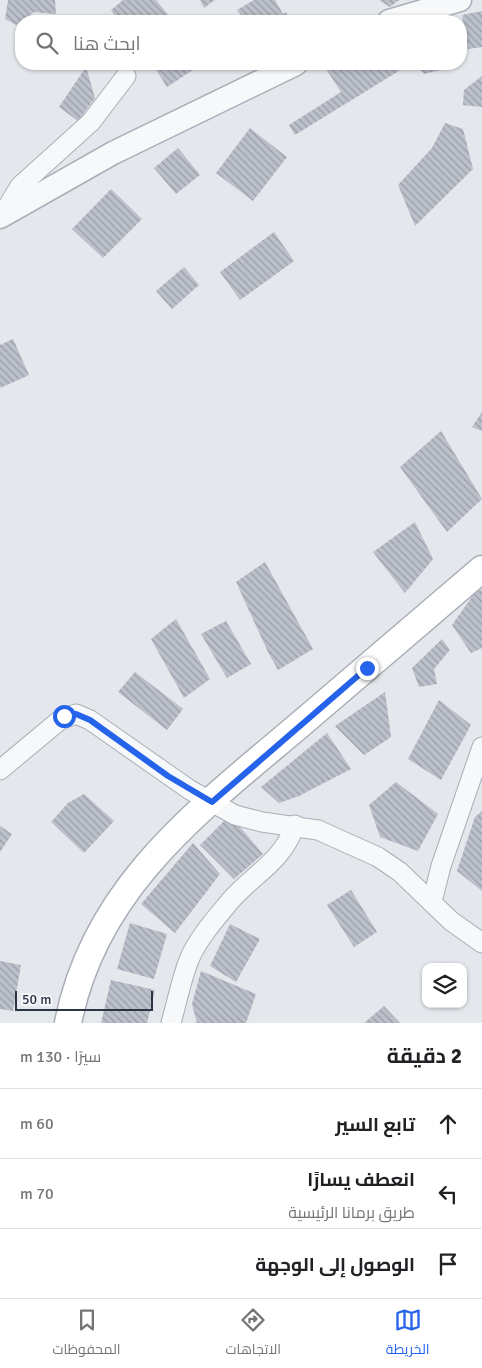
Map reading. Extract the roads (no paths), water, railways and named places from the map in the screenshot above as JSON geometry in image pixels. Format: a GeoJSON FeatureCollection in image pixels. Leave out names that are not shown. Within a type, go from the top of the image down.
{"type":"FeatureCollection","features":[{"type":"Feature","properties":{"kind":"main road"},"geometry":{"type":"LineString","coordinates":[[68,1023],[84,966],[95,941],[115,909],[160,849],[482,569]]}},
{"type":"Feature","properties":{"kind":"street"},"geometry":{"type":"LineString","coordinates":[[409,15],[460,0]]}},
{"type":"Feature","properties":{"kind":"street"},"geometry":{"type":"LineString","coordinates":[[1,216],[113,153],[284,70]]}},
{"type":"Feature","properties":{"kind":"street"},"geometry":{"type":"LineString","coordinates":[[1,216],[20,186],[91,122],[126,76]]}},
{"type":"Feature","properties":{"kind":"street"},"geometry":{"type":"LineString","coordinates":[[0,770],[60,720],[76,714],[90,720],[168,776],[235,815],[262,822],[295,825],[318,830],[378,857],[400,872],[451,921],[482,943]]}},
{"type":"Feature","properties":{"kind":"street"},"geometry":{"type":"LineString","coordinates":[[432,902],[441,866],[482,747]]}},
{"type":"Feature","properties":{"kind":"street"},"geometry":{"type":"LineString","coordinates":[[172,1023],[189,960],[194,949],[232,900],[279,856],[290,840],[295,825]]}}]}
